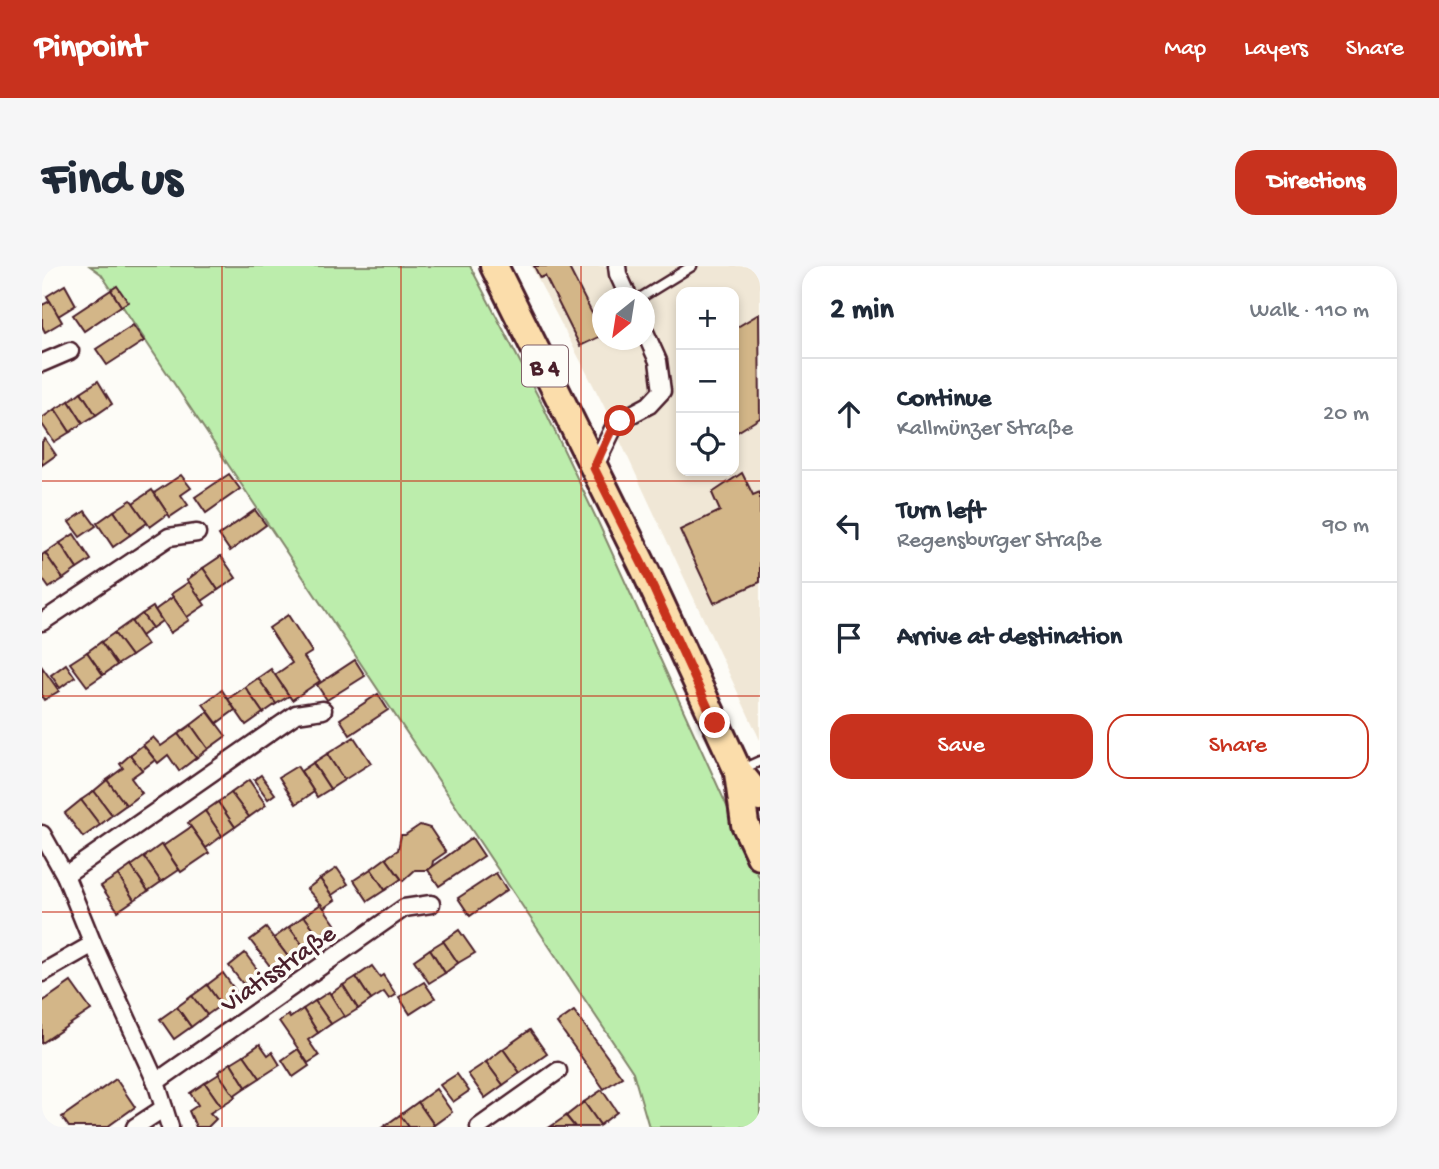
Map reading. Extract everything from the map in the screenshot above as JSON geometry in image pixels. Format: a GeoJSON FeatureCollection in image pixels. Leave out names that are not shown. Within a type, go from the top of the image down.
{"type":"FeatureCollection","features":[{"type":"Feature","properties":{"kind":"main road","name":"B 4"},"geometry":{"type":"LineString","coordinates":[[494,266],[645,570],[749,766],[760,798]]}},
{"type":"Feature","properties":{"kind":"main road","name":"B 4"},"geometry":{"type":"LineString","coordinates":[[749,766],[746,824],[760,856]]}},
{"type":"Feature","properties":{"kind":"street"},"geometry":{"type":"LineString","coordinates":[[617,266],[625,287]]}},
{"type":"Feature","properties":{"kind":"street"},"geometry":{"type":"LineString","coordinates":[[594,468],[614,427],[649,405],[662,391],[658,361],[653,350]]}},
{"type":"Feature","properties":{"kind":"street"},"geometry":{"type":"LineString","coordinates":[[42,363],[70,351]]}},
{"type":"Feature","properties":{"kind":"street"},"geometry":{"type":"LineString","coordinates":[[42,622],[169,537],[197,533]]}},
{"type":"Feature","properties":{"kind":"street"},"geometry":{"type":"LineString","coordinates":[[65,875],[296,714],[323,710]]}},
{"type":"Feature","properties":{"kind":"street"},"geometry":{"type":"LineString","coordinates":[[42,834],[65,875],[93,944],[156,1082],[170,1127]]}},
{"type":"Feature","properties":{"kind":"street","name":"Viatisstraße"},"geometry":{"type":"LineString","coordinates":[[156,1082],[404,908],[431,904]]}},
{"type":"Feature","properties":{"kind":"street"},"geometry":{"type":"LineString","coordinates":[[42,973],[93,944]]}},
{"type":"Feature","properties":{"kind":"street"},"geometry":{"type":"LineString","coordinates":[[479,1127],[558,1071]]}},
{"type":"Feature","properties":{"kind":"street"},"geometry":{"type":"LineString","coordinates":[[135,1127],[164,1108]]}},
{"type":"Feature","properties":{"kind":"lane"},"geometry":{"type":"LineString","coordinates":[[655,289],[692,266]]}},
{"type":"Feature","properties":{"kind":"shaded area"},"geometry":{"type":"Polygon","coordinates":[[[531,266],[760,266],[760,740],[603,404],[531,266]]]}},
{"type":"Feature","properties":{"kind":"green space"},"geometry":{"type":"Polygon","coordinates":[[[90,266],[470,266],[541,402],[598,522],[760,879],[760,1127],[649,1127],[633,1072],[101,274],[90,266]]]}},
{"type":"Feature","properties":{"kind":"building"},"geometry":{"type":"Polygon","coordinates":[[[534,266],[568,266],[592,313],[592,340],[580,346],[545,276],[540,278],[534,266]]]}},
{"type":"Feature","properties":{"kind":"building"},"geometry":{"type":"Polygon","coordinates":[[[65,285],[76,305],[58,316],[47,296],[65,285]]]}},
{"type":"Feature","properties":{"kind":"building"},"geometry":{"type":"Polygon","coordinates":[[[117,286],[128,302],[121,306],[111,290],[117,286]]]}},
{"type":"Feature","properties":{"kind":"building"},"geometry":{"type":"Polygon","coordinates":[[[111,290],[121,306],[84,331],[73,315],[111,290]]]}},
{"type":"Feature","properties":{"kind":"building"},"geometry":{"type":"Polygon","coordinates":[[[50,301],[62,322],[45,332],[42,326],[42,305],[50,301]]]}},
{"type":"Feature","properties":{"kind":"building"},"geometry":{"type":"Polygon","coordinates":[[[759,314],[760,418],[739,431],[739,350],[739,326],[759,314]]]}},
{"type":"Feature","properties":{"kind":"building"},"geometry":{"type":"Polygon","coordinates":[[[133,325],[144,341],[107,365],[96,349],[133,325]]]}},
{"type":"Feature","properties":{"kind":"building"},"geometry":{"type":"Polygon","coordinates":[[[98,381],[112,404],[96,415],[81,392],[98,381]]]}},
{"type":"Feature","properties":{"kind":"building"},"geometry":{"type":"Polygon","coordinates":[[[81,392],[96,415],[83,423],[69,401],[81,392]]]}},
{"type":"Feature","properties":{"kind":"building"},"geometry":{"type":"Polygon","coordinates":[[[69,401],[83,423],[70,432],[55,409],[69,401]]]}},
{"type":"Feature","properties":{"kind":"building"},"geometry":{"type":"Polygon","coordinates":[[[55,409],[70,432],[54,442],[42,424],[42,418],[55,409]]]}},
{"type":"Feature","properties":{"kind":"building"},"geometry":{"type":"Polygon","coordinates":[[[45,439],[56,455],[42,465],[42,442],[45,439]]]}},
{"type":"Feature","properties":{"kind":"building"},"geometry":{"type":"Polygon","coordinates":[[[742,473],[753,495],[760,492],[760,582],[714,603],[680,530],[720,511],[712,493],[742,473]]]}},
{"type":"Feature","properties":{"kind":"building"},"geometry":{"type":"Polygon","coordinates":[[[229,474],[240,489],[206,513],[195,497],[229,474]]]}},
{"type":"Feature","properties":{"kind":"building"},"geometry":{"type":"Polygon","coordinates":[[[181,475],[191,488],[181,495],[188,505],[170,517],[154,493],[181,475]]]}},
{"type":"Feature","properties":{"kind":"building"},"geometry":{"type":"Polygon","coordinates":[[[152,490],[168,514],[150,527],[133,503],[152,490]]]}},
{"type":"Feature","properties":{"kind":"building"},"geometry":{"type":"Polygon","coordinates":[[[131,500],[147,523],[130,535],[114,511],[131,500]]]}},
{"type":"Feature","properties":{"kind":"building"},"geometry":{"type":"Polygon","coordinates":[[[255,510],[266,525],[230,551],[219,535],[255,510]]]}},
{"type":"Feature","properties":{"kind":"building"},"geometry":{"type":"Polygon","coordinates":[[[85,511],[96,526],[80,537],[69,522],[85,511]]]}},
{"type":"Feature","properties":{"kind":"building"},"geometry":{"type":"Polygon","coordinates":[[[114,511],[130,535],[113,547],[97,523],[114,511]]]}},
{"type":"Feature","properties":{"kind":"building"},"geometry":{"type":"Polygon","coordinates":[[[74,534],[91,560],[77,569],[60,543],[74,534]]]}},
{"type":"Feature","properties":{"kind":"building"},"geometry":{"type":"Polygon","coordinates":[[[60,543],[77,569],[63,579],[45,553],[60,543]]]}},
{"type":"Feature","properties":{"kind":"building"},"geometry":{"type":"Polygon","coordinates":[[[45,553],[63,579],[49,588],[42,578],[42,555],[45,553]]]}},
{"type":"Feature","properties":{"kind":"building"},"geometry":{"type":"Polygon","coordinates":[[[221,556],[236,578],[218,590],[203,568],[221,556]]]}},
{"type":"Feature","properties":{"kind":"building"},"geometry":{"type":"Polygon","coordinates":[[[203,568],[218,590],[202,601],[187,580],[203,568]]]}},
{"type":"Feature","properties":{"kind":"building"},"geometry":{"type":"Polygon","coordinates":[[[189,582],[205,605],[187,617],[171,594],[189,582]]]}},
{"type":"Feature","properties":{"kind":"building"},"geometry":{"type":"Polygon","coordinates":[[[173,597],[189,620],[170,633],[155,610],[173,597]]]}},
{"type":"Feature","properties":{"kind":"building"},"geometry":{"type":"Polygon","coordinates":[[[153,607],[162,621],[152,628],[142,614],[153,607]]]}},
{"type":"Feature","properties":{"kind":"building"},"geometry":{"type":"Polygon","coordinates":[[[142,614],[152,628],[141,636],[131,622],[142,614]]]}},
{"type":"Feature","properties":{"kind":"building"},"geometry":{"type":"Polygon","coordinates":[[[288,615],[312,652],[304,657],[320,681],[292,700],[275,675],[292,663],[269,628],[288,615]]]}},
{"type":"Feature","properties":{"kind":"building"},"geometry":{"type":"Polygon","coordinates":[[[131,621],[147,645],[131,656],[114,633],[131,621]]]}},
{"type":"Feature","properties":{"kind":"building"},"geometry":{"type":"Polygon","coordinates":[[[114,633],[131,656],[117,665],[101,642],[114,633]]]}},
{"type":"Feature","properties":{"kind":"building"},"geometry":{"type":"Polygon","coordinates":[[[101,642],[117,665],[103,675],[87,652],[101,642]]]}},
{"type":"Feature","properties":{"kind":"building"},"geometry":{"type":"Polygon","coordinates":[[[87,652],[103,675],[87,686],[70,663],[87,652]]]}},
{"type":"Feature","properties":{"kind":"building"},"geometry":{"type":"Polygon","coordinates":[[[355,660],[365,676],[327,700],[317,685],[355,660]]]}},
{"type":"Feature","properties":{"kind":"building"},"geometry":{"type":"Polygon","coordinates":[[[66,664],[75,677],[60,688],[51,675],[66,664]]]}},
{"type":"Feature","properties":{"kind":"building"},"geometry":{"type":"Polygon","coordinates":[[[42,667],[59,691],[44,700],[42,697],[42,667]]]}},
{"type":"Feature","properties":{"kind":"building"},"geometry":{"type":"Polygon","coordinates":[[[271,669],[289,696],[276,704],[258,678],[271,669]]]}},
{"type":"Feature","properties":{"kind":"building"},"geometry":{"type":"Polygon","coordinates":[[[258,678],[276,704],[263,713],[245,687],[258,678]]]}},
{"type":"Feature","properties":{"kind":"building"},"geometry":{"type":"Polygon","coordinates":[[[245,687],[263,713],[246,725],[228,699],[245,687]]]}},
{"type":"Feature","properties":{"kind":"building"},"geometry":{"type":"Polygon","coordinates":[[[222,690],[235,710],[217,723],[203,704],[222,690]]]}},
{"type":"Feature","properties":{"kind":"building"},"geometry":{"type":"Polygon","coordinates":[[[378,694],[388,710],[350,735],[340,719],[378,694]]]}},
{"type":"Feature","properties":{"kind":"building"},"geometry":{"type":"Polygon","coordinates":[[[208,712],[226,736],[208,749],[191,725],[208,712]]]}},
{"type":"Feature","properties":{"kind":"building"},"geometry":{"type":"Polygon","coordinates":[[[191,725],[208,749],[196,758],[178,734],[191,725]]]}},
{"type":"Feature","properties":{"kind":"building"},"geometry":{"type":"Polygon","coordinates":[[[178,734],[196,758],[179,771],[168,755],[158,763],[143,745],[153,737],[161,746],[178,734]]]}},
{"type":"Feature","properties":{"kind":"building"},"geometry":{"type":"Polygon","coordinates":[[[354,737],[371,763],[344,780],[327,754],[354,737]]]}},
{"type":"Feature","properties":{"kind":"building"},"geometry":{"type":"Polygon","coordinates":[[[143,745],[155,760],[142,770],[130,755],[143,745]]]}},
{"type":"Feature","properties":{"kind":"building"},"geometry":{"type":"Polygon","coordinates":[[[327,754],[344,780],[330,789],[313,763],[327,754]]]}},
{"type":"Feature","properties":{"kind":"building"},"geometry":{"type":"Polygon","coordinates":[[[130,755],[142,770],[131,778],[142,793],[126,805],[107,780],[123,768],[120,764],[130,755]]]}},
{"type":"Feature","properties":{"kind":"building"},"geometry":{"type":"Polygon","coordinates":[[[313,763],[330,789],[317,797],[301,771],[313,763]]]}},
{"type":"Feature","properties":{"kind":"building"},"geometry":{"type":"Polygon","coordinates":[[[297,766],[314,792],[296,804],[279,777],[297,766]]]}},
{"type":"Feature","properties":{"kind":"building"},"geometry":{"type":"Polygon","coordinates":[[[261,775],[275,794],[268,799],[254,780],[261,775]]]}},
{"type":"Feature","properties":{"kind":"building"},"geometry":{"type":"Polygon","coordinates":[[[107,780],[126,805],[112,815],[94,791],[107,780]]]}},
{"type":"Feature","properties":{"kind":"building"},"geometry":{"type":"Polygon","coordinates":[[[249,780],[266,805],[249,817],[231,793],[249,780]]]}},
{"type":"Feature","properties":{"kind":"building"},"geometry":{"type":"Polygon","coordinates":[[[94,791],[112,815],[100,825],[81,800],[94,791]]]}},
{"type":"Feature","properties":{"kind":"building"},"geometry":{"type":"Polygon","coordinates":[[[231,793],[249,817],[235,827],[218,802],[231,793]]]}},
{"type":"Feature","properties":{"kind":"building"},"geometry":{"type":"Polygon","coordinates":[[[81,800],[100,825],[83,837],[65,813],[81,800]]]}},
{"type":"Feature","properties":{"kind":"building"},"geometry":{"type":"Polygon","coordinates":[[[218,802],[235,827],[222,836],[205,811],[218,802]]]}},
{"type":"Feature","properties":{"kind":"building"},"geometry":{"type":"Polygon","coordinates":[[[205,811],[222,836],[206,848],[188,823],[205,811]]]}},
{"type":"Feature","properties":{"kind":"building"},"geometry":{"type":"Polygon","coordinates":[[[420,825],[430,828],[446,852],[433,861],[428,870],[415,870],[403,881],[386,858],[398,850],[401,835],[420,825]]]}},
{"type":"Feature","properties":{"kind":"building"},"geometry":{"type":"Polygon","coordinates":[[[191,827],[209,853],[181,872],[163,846],[191,827]]]}},
{"type":"Feature","properties":{"kind":"building"},"geometry":{"type":"Polygon","coordinates":[[[472,838],[484,856],[439,886],[428,870],[472,838]]]}},
{"type":"Feature","properties":{"kind":"building"},"geometry":{"type":"Polygon","coordinates":[[[162,844],[179,870],[161,882],[144,857],[162,844]]]}},
{"type":"Feature","properties":{"kind":"building"},"geometry":{"type":"Polygon","coordinates":[[[144,857],[161,882],[148,891],[131,866],[144,857]]]}},
{"type":"Feature","properties":{"kind":"building"},"geometry":{"type":"Polygon","coordinates":[[[386,858],[401,879],[385,890],[371,869],[386,858]]]}},
{"type":"Feature","properties":{"kind":"building"},"geometry":{"type":"Polygon","coordinates":[[[131,866],[148,891],[134,900],[118,875],[131,866]]]}},
{"type":"Feature","properties":{"kind":"building"},"geometry":{"type":"Polygon","coordinates":[[[337,868],[348,884],[332,895],[320,879],[337,868]]]}},
{"type":"Feature","properties":{"kind":"building"},"geometry":{"type":"Polygon","coordinates":[[[371,869],[385,890],[368,901],[354,880],[371,869]]]}},
{"type":"Feature","properties":{"kind":"building"},"geometry":{"type":"Polygon","coordinates":[[[496,873],[507,890],[470,916],[458,898],[496,873]]]}},
{"type":"Feature","properties":{"kind":"building"},"geometry":{"type":"Polygon","coordinates":[[[118,875],[134,900],[118,911],[101,886],[118,875]]]}},
{"type":"Feature","properties":{"kind":"building"},"geometry":{"type":"Polygon","coordinates":[[[320,879],[335,900],[324,908],[307,889],[320,879]]]}},
{"type":"Feature","properties":{"kind":"building"},"geometry":{"type":"Polygon","coordinates":[[[321,904],[335,924],[319,936],[304,916],[321,904]]]}},
{"type":"Feature","properties":{"kind":"building"},"geometry":{"type":"Polygon","coordinates":[[[304,916],[319,936],[304,947],[289,927],[304,916]]]}},
{"type":"Feature","properties":{"kind":"building"},"geometry":{"type":"Polygon","coordinates":[[[289,927],[304,947],[289,958],[274,938],[289,927]]]}},
{"type":"Feature","properties":{"kind":"building"},"geometry":{"type":"Polygon","coordinates":[[[266,928],[289,958],[273,970],[250,940],[266,928]]]}},
{"type":"Feature","properties":{"kind":"building"},"geometry":{"type":"Polygon","coordinates":[[[459,930],[475,953],[458,963],[443,941],[459,930]]]}},
{"type":"Feature","properties":{"kind":"building"},"geometry":{"type":"Polygon","coordinates":[[[443,941],[458,963],[445,973],[430,949],[443,941]]]}},
{"type":"Feature","properties":{"kind":"building"},"geometry":{"type":"Polygon","coordinates":[[[430,949],[445,973],[429,983],[414,960],[430,949]]]}},
{"type":"Feature","properties":{"kind":"building"},"geometry":{"type":"Polygon","coordinates":[[[245,953],[259,972],[243,984],[229,966],[245,953]]]}},
{"type":"Feature","properties":{"kind":"building"},"geometry":{"type":"Polygon","coordinates":[[[372,966],[380,977],[383,975],[396,995],[389,999],[384,992],[371,1000],[356,977],[372,966]]]}},
{"type":"Feature","properties":{"kind":"building"},"geometry":{"type":"Polygon","coordinates":[[[223,973],[237,993],[221,1005],[207,985],[223,973]]]}},
{"type":"Feature","properties":{"kind":"building"},"geometry":{"type":"Polygon","coordinates":[[[356,977],[371,1000],[358,1009],[343,985],[356,977]]]}},
{"type":"Feature","properties":{"kind":"building"},"geometry":{"type":"Polygon","coordinates":[[[71,982],[91,1010],[42,1043],[42,1002],[71,982]]]}},
{"type":"Feature","properties":{"kind":"building"},"geometry":{"type":"Polygon","coordinates":[[[424,982],[435,998],[410,1014],[399,997],[424,982]]]}},
{"type":"Feature","properties":{"kind":"building"},"geometry":{"type":"Polygon","coordinates":[[[207,985],[221,1005],[207,1015],[192,996],[207,985]]]}},
{"type":"Feature","properties":{"kind":"building"},"geometry":{"type":"Polygon","coordinates":[[[343,985],[358,1009],[345,1017],[330,994],[343,985]]]}},
{"type":"Feature","properties":{"kind":"building"},"geometry":{"type":"Polygon","coordinates":[[[329,992],[344,1016],[331,1024],[315,1001],[329,992]]]}},
{"type":"Feature","properties":{"kind":"building"},"geometry":{"type":"Polygon","coordinates":[[[192,996],[207,1015],[191,1027],[177,1007],[192,996]]]}},
{"type":"Feature","properties":{"kind":"building"},"geometry":{"type":"Polygon","coordinates":[[[315,1001],[331,1024],[318,1033],[303,1009],[315,1001]]]}},
{"type":"Feature","properties":{"kind":"building"},"geometry":{"type":"Polygon","coordinates":[[[177,1007],[191,1027],[174,1039],[160,1019],[177,1007]]]}},
{"type":"Feature","properties":{"kind":"building"},"geometry":{"type":"Polygon","coordinates":[[[303,1009],[318,1033],[308,1040],[319,1056],[308,1063],[279,1021],[288,1015],[290,1018],[303,1009]]]}},
{"type":"Feature","properties":{"kind":"building"},"geometry":{"type":"Polygon","coordinates":[[[574,1011],[622,1077],[604,1089],[557,1023],[574,1011]]]}},
{"type":"Feature","properties":{"kind":"building"},"geometry":{"type":"Polygon","coordinates":[[[530,1030],[547,1054],[520,1073],[503,1049],[530,1030]]]}},
{"type":"Feature","properties":{"kind":"building"},"geometry":{"type":"Polygon","coordinates":[[[260,1044],[268,1055],[272,1052],[280,1065],[260,1078],[244,1055],[260,1044]]]}},
{"type":"Feature","properties":{"kind":"building"},"geometry":{"type":"Polygon","coordinates":[[[298,1049],[309,1066],[293,1077],[282,1060],[298,1049]]]}},
{"type":"Feature","properties":{"kind":"building"},"geometry":{"type":"Polygon","coordinates":[[[503,1049],[520,1073],[503,1085],[486,1062],[503,1049]]]}},
{"type":"Feature","properties":{"kind":"building"},"geometry":{"type":"Polygon","coordinates":[[[244,1055],[260,1078],[246,1087],[231,1063],[244,1055]]]}},
{"type":"Feature","properties":{"kind":"building"},"geometry":{"type":"Polygon","coordinates":[[[486,1062],[503,1085],[485,1098],[468,1074],[486,1062]]]}},
{"type":"Feature","properties":{"kind":"building"},"geometry":{"type":"Polygon","coordinates":[[[231,1063],[246,1087],[233,1096],[218,1072],[231,1063]]]}},
{"type":"Feature","properties":{"kind":"building"},"geometry":{"type":"Polygon","coordinates":[[[219,1074],[235,1097],[221,1106],[205,1083],[219,1074]]]}},
{"type":"Feature","properties":{"kind":"building"},"geometry":{"type":"Polygon","coordinates":[[[457,1074],[469,1091],[453,1102],[440,1085],[457,1074]]]}},
{"type":"Feature","properties":{"kind":"building"},"geometry":{"type":"Polygon","coordinates":[[[116,1079],[135,1107],[107,1127],[69,1127],[62,1117],[116,1079]]]}},
{"type":"Feature","properties":{"kind":"building"},"geometry":{"type":"Polygon","coordinates":[[[205,1083],[221,1106],[210,1113],[216,1119],[208,1127],[196,1127],[189,1111],[198,1105],[190,1093],[205,1083]]]}},
{"type":"Feature","properties":{"kind":"building"},"geometry":{"type":"Polygon","coordinates":[[[436,1089],[452,1112],[434,1125],[418,1102],[436,1089]]]}},
{"type":"Feature","properties":{"kind":"building"},"geometry":{"type":"Polygon","coordinates":[[[602,1090],[617,1112],[600,1125],[584,1102],[602,1090]]]}},
{"type":"Feature","properties":{"kind":"building"},"geometry":{"type":"Polygon","coordinates":[[[418,1102],[434,1125],[432,1127],[409,1127],[400,1115],[418,1102]]]}},
{"type":"Feature","properties":{"kind":"building"},"geometry":{"type":"Polygon","coordinates":[[[584,1102],[600,1125],[597,1127],[575,1127],[566,1116],[584,1102]]]}},
{"type":"Feature","properties":{"kind":"building"},"geometry":{"type":"Polygon","coordinates":[[[400,1115],[409,1127],[383,1127],[400,1115]]]}},
{"type":"Feature","properties":{"kind":"building"},"geometry":{"type":"Polygon","coordinates":[[[566,1116],[575,1127],[550,1127],[553,1125],[566,1116]]]}},
{"type":"Feature","properties":{"kind":"route"},"geometry":{"type":"LineString","coordinates":[[620,421],[610,433],[594,468],[645,570],[715,723]]}}]}
